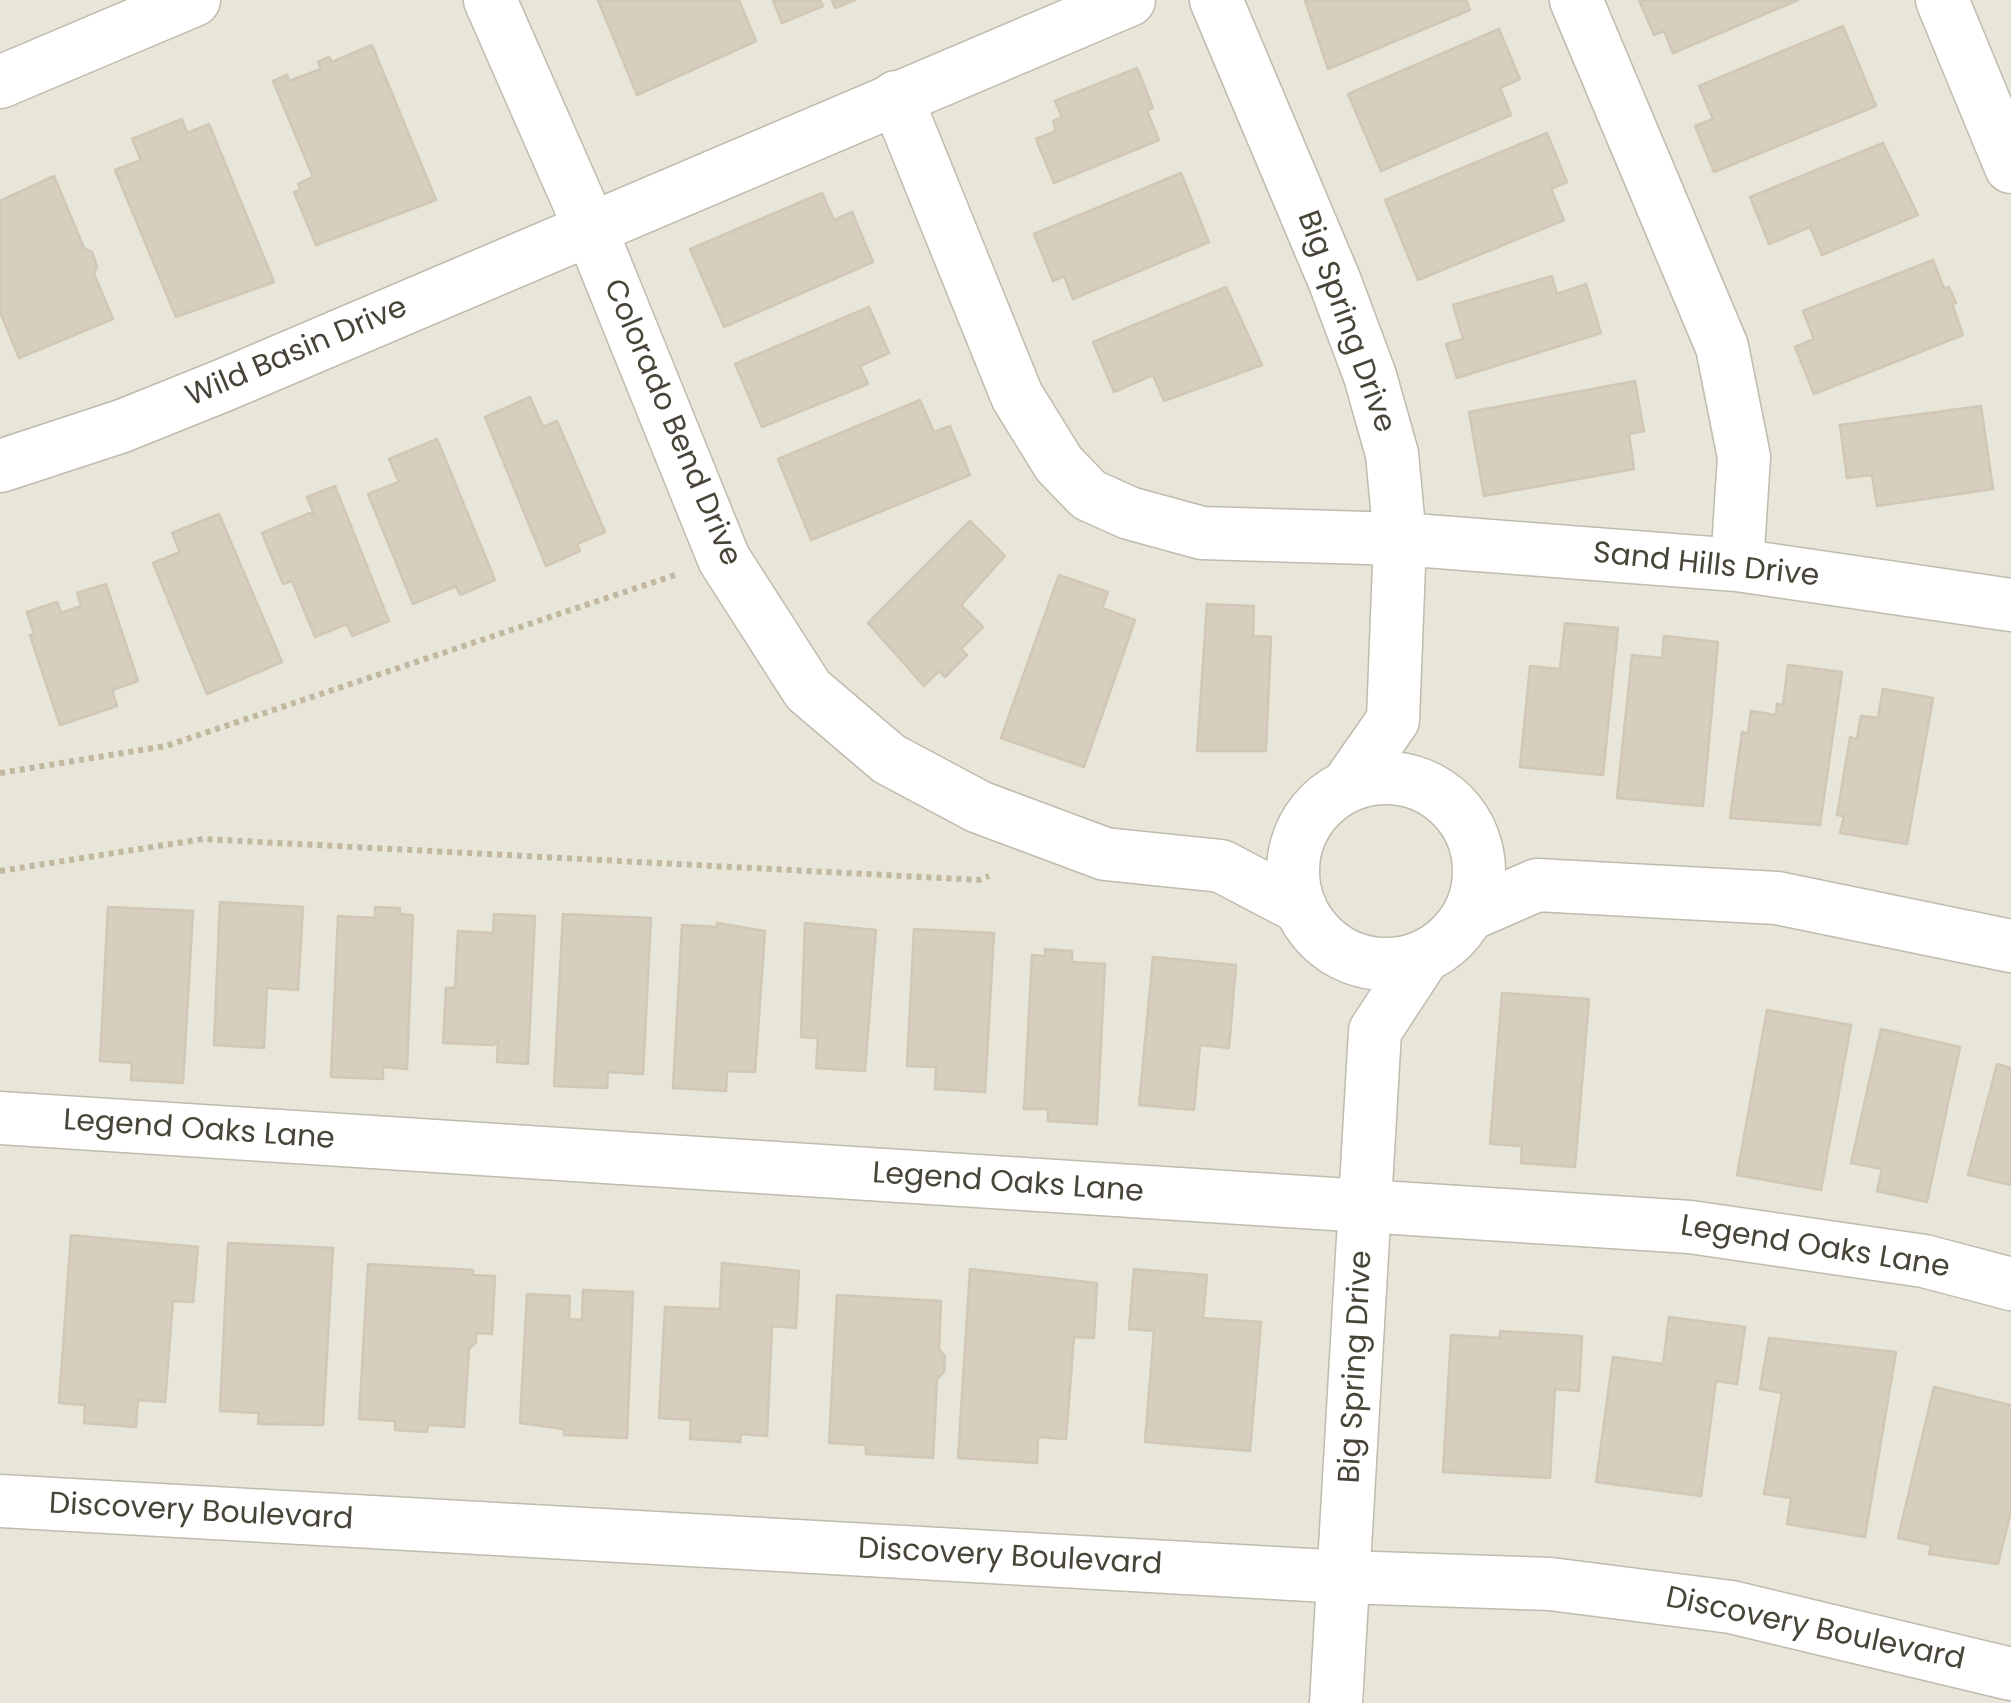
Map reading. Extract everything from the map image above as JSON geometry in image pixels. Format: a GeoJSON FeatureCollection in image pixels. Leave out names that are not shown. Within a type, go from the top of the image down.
{"type":"FeatureCollection","features":[{"type":"Feature","properties":{"kind":"street"},"geometry":{"type":"LineString","coordinates":[[0,82],[194,0]]}},
{"type":"Feature","properties":{"kind":"street","name":"Colorado Bend Drive"},"geometry":{"type":"LineString","coordinates":[[490,0],[590,230],[724,559],[808,690],[889,758],[979,807],[1105,854],[1221,866],[1301,908]]}},
{"type":"Feature","properties":{"kind":"street","name":"Wild Basin Drive"},"geometry":{"type":"LineString","coordinates":[[0,466],[122,426],[1129,0]]}},
{"type":"Feature","properties":{"kind":"street","name":"Big Spring Drive"},"geometry":{"type":"LineString","coordinates":[[1216,0],[1370,376],[1392,454],[1400,539],[1393,720]]}},
{"type":"Feature","properties":{"kind":"street"},"geometry":{"type":"LineString","coordinates":[[1576,0],[1722,347],[1744,457],[1737,565]]}},
{"type":"Feature","properties":{"kind":"street"},"geometry":{"type":"LineString","coordinates":[[1942,0],[2011,167]]}},
{"type":"Feature","properties":{"kind":"street","name":"Sand Hills Drive"},"geometry":{"type":"LineString","coordinates":[[896,96],[1018,396],[1059,464],[1089,495],[1130,513],[1202,532],[1400,539],[1737,565],[2011,605]]}},
{"type":"Feature","properties":{"kind":"street"},"geometry":{"type":"LineString","coordinates":[[1393,720],[1458,816],[1479,862],[1478,890],[1468,916],[1450,940],[1424,956],[1382,965],[1341,953],[1317,934],[1301,908],[1294,878],[1296,848],[1393,720]]}},
{"type":"Feature","properties":{"kind":"street"},"geometry":{"type":"LineString","coordinates":[[1221,866],[1328,802],[1396,778],[1458,816],[1537,885]]}},
{"type":"Feature","properties":{"kind":"street"},"geometry":{"type":"LineString","coordinates":[[1468,916],[1537,885],[1777,898],[2008,932]]}},
{"type":"Feature","properties":{"kind":"street","name":"Big Spring Drive"},"geometry":{"type":"LineString","coordinates":[[1336,1703],[1376,1031],[1341,953]]}},
{"type":"Feature","properties":{"kind":"street","name":"Big Spring Drive"},"geometry":{"type":"LineString","coordinates":[[1376,1031],[1424,956]]}},
{"type":"Feature","properties":{"kind":"street","name":"Legend Oaks Lane"},"geometry":{"type":"LineString","coordinates":[[0,1118],[1690,1227],[1924,1262],[2011,1284]]}},
{"type":"Feature","properties":{"kind":"street","name":"Discovery Boulevard"},"geometry":{"type":"LineString","coordinates":[[0,1501],[1345,1578],[1550,1584],[1731,1606],[2011,1674]]}},
{"type":"Feature","properties":{"kind":"path"},"geometry":{"type":"LineString","coordinates":[[0,774],[166,746],[724,559]]}},
{"type":"Feature","properties":{"kind":"path"},"geometry":{"type":"LineString","coordinates":[[0,872],[203,839],[979,880],[989,876]]}},
{"type":"Feature","properties":{"kind":"shaded area"},"geometry":{"type":"Polygon","coordinates":[[[0,0],[2011,0],[2011,1703],[0,1703],[0,0]]]}},
{"type":"Feature","properties":{"kind":"building"},"geometry":{"type":"Polygon","coordinates":[[[598,0],[739,0],[756,41],[637,95],[598,0]]]}},
{"type":"Feature","properties":{"kind":"building"},"geometry":{"type":"Polygon","coordinates":[[[773,0],[820,0],[823,6],[782,23],[773,0]]]}},
{"type":"Feature","properties":{"kind":"building"},"geometry":{"type":"Polygon","coordinates":[[[832,0],[855,0],[835,8],[832,0]]]}},
{"type":"Feature","properties":{"kind":"building"},"geometry":{"type":"Polygon","coordinates":[[[1305,0],[1466,0],[1470,10],[1328,69],[1305,0]]]}},
{"type":"Feature","properties":{"kind":"building"},"geometry":{"type":"Polygon","coordinates":[[[1639,0],[1798,0],[1673,53],[1664,31],[1654,35],[1639,0]]]}},
{"type":"Feature","properties":{"kind":"building"},"geometry":{"type":"Polygon","coordinates":[[[1843,26],[1876,106],[1714,172],[1695,126],[1713,119],[1699,86],[1843,26]]]}},
{"type":"Feature","properties":{"kind":"building"},"geometry":{"type":"Polygon","coordinates":[[[1499,29],[1520,79],[1500,88],[1511,115],[1381,171],[1348,94],[1499,29]]]}},
{"type":"Feature","properties":{"kind":"building"},"geometry":{"type":"Polygon","coordinates":[[[372,45],[436,200],[316,245],[294,192],[301,190],[298,184],[313,177],[273,81],[287,75],[289,81],[321,69],[318,62],[329,57],[332,62],[372,45]]]}},
{"type":"Feature","properties":{"kind":"building"},"geometry":{"type":"Polygon","coordinates":[[[1137,68],[1153,108],[1147,111],[1159,140],[1054,183],[1036,139],[1056,131],[1053,121],[1062,117],[1055,101],[1137,68]]]}},
{"type":"Feature","properties":{"kind":"building"},"geometry":{"type":"Polygon","coordinates":[[[182,119],[187,133],[209,124],[274,282],[176,317],[115,170],[141,160],[132,139],[182,119]]]}},
{"type":"Feature","properties":{"kind":"building"},"geometry":{"type":"Polygon","coordinates":[[[1547,133],[1567,182],[1551,189],[1564,220],[1418,280],[1385,200],[1547,133]]]}},
{"type":"Feature","properties":{"kind":"building"},"geometry":{"type":"Polygon","coordinates":[[[1883,143],[1918,215],[1822,255],[1810,227],[1769,244],[1750,197],[1883,143]]]}},
{"type":"Feature","properties":{"kind":"building"},"geometry":{"type":"Polygon","coordinates":[[[1181,173],[1209,242],[1073,299],[1064,276],[1053,281],[1034,234],[1181,173]]]}},
{"type":"Feature","properties":{"kind":"building"},"geometry":{"type":"Polygon","coordinates":[[[54,176],[84,248],[92,252],[97,266],[94,274],[113,319],[19,358],[0,312],[0,201],[54,176]]]}},
{"type":"Feature","properties":{"kind":"building"},"geometry":{"type":"Polygon","coordinates":[[[822,193],[834,220],[852,212],[873,262],[724,327],[690,249],[822,193]]]}},
{"type":"Feature","properties":{"kind":"building"},"geometry":{"type":"Polygon","coordinates":[[[1933,260],[1944,289],[1949,287],[1956,303],[1952,304],[1963,335],[1814,394],[1795,347],[1814,339],[1803,311],[1933,260]]]}},
{"type":"Feature","properties":{"kind":"building"},"geometry":{"type":"Polygon","coordinates":[[[1552,276],[1557,294],[1586,284],[1601,333],[1457,378],[1446,344],[1463,339],[1453,305],[1552,276]]]}},
{"type":"Feature","properties":{"kind":"building"},"geometry":{"type":"Polygon","coordinates":[[[1226,287],[1262,365],[1164,401],[1153,375],[1114,392],[1093,342],[1226,287]]]}},
{"type":"Feature","properties":{"kind":"building"},"geometry":{"type":"Polygon","coordinates":[[[869,307],[889,353],[860,366],[868,384],[762,427],[735,364],[869,307]]]}},
{"type":"Feature","properties":{"kind":"building"},"geometry":{"type":"Polygon","coordinates":[[[1635,381],[1644,431],[1629,434],[1634,469],[1484,496],[1469,412],[1635,381]]]}},
{"type":"Feature","properties":{"kind":"building"},"geometry":{"type":"Polygon","coordinates":[[[530,397],[543,427],[557,421],[605,532],[577,544],[580,551],[546,566],[485,417],[530,397]]]}},
{"type":"Feature","properties":{"kind":"building"},"geometry":{"type":"Polygon","coordinates":[[[920,400],[934,432],[950,426],[970,475],[811,540],[778,459],[920,400]]]}},
{"type":"Feature","properties":{"kind":"building"},"geometry":{"type":"Polygon","coordinates":[[[1981,406],[1993,489],[1877,506],[1872,475],[1847,478],[1840,425],[1981,406]]]}},
{"type":"Feature","properties":{"kind":"building"},"geometry":{"type":"Polygon","coordinates":[[[437,439],[495,580],[460,595],[456,586],[413,604],[368,494],[399,482],[389,459],[437,439]]]}},
{"type":"Feature","properties":{"kind":"building"},"geometry":{"type":"Polygon","coordinates":[[[335,486],[389,621],[352,636],[347,624],[315,637],[292,581],[283,584],[262,533],[310,513],[315,517],[307,497],[335,486]]]}},
{"type":"Feature","properties":{"kind":"building"},"geometry":{"type":"Polygon","coordinates":[[[219,514],[282,662],[207,694],[153,563],[180,552],[172,533],[219,514]]]}},
{"type":"Feature","properties":{"kind":"building"},"geometry":{"type":"Polygon","coordinates":[[[970,521],[1005,556],[961,605],[983,627],[961,649],[967,655],[945,677],[939,671],[924,686],[868,623],[970,521]]]}},
{"type":"Feature","properties":{"kind":"building"},"geometry":{"type":"Polygon","coordinates":[[[1059,575],[1108,592],[1102,608],[1135,620],[1084,767],[1001,738],[1059,575]]]}},
{"type":"Feature","properties":{"kind":"building"},"geometry":{"type":"Polygon","coordinates":[[[106,584],[138,681],[112,690],[117,706],[60,725],[30,635],[34,634],[27,612],[57,602],[61,613],[81,606],[77,593],[106,584]]]}},
{"type":"Feature","properties":{"kind":"building"},"geometry":{"type":"Polygon","coordinates":[[[1207,604],[1254,606],[1253,636],[1271,637],[1266,751],[1197,751],[1207,604]]]}},
{"type":"Feature","properties":{"kind":"building"},"geometry":{"type":"Polygon","coordinates":[[[1565,623],[1618,628],[1603,775],[1520,767],[1530,666],[1560,669],[1565,623]]]}},
{"type":"Feature","properties":{"kind":"building"},"geometry":{"type":"Polygon","coordinates":[[[1664,636],[1718,642],[1703,806],[1617,798],[1632,655],[1662,658],[1664,636]]]}},
{"type":"Feature","properties":{"kind":"building"},"geometry":{"type":"Polygon","coordinates":[[[1788,665],[1842,672],[1820,825],[1730,818],[1742,732],[1748,733],[1751,711],[1776,715],[1777,704],[1783,705],[1788,665]]]}},
{"type":"Feature","properties":{"kind":"building"},"geometry":{"type":"Polygon","coordinates":[[[1883,689],[1933,698],[1907,844],[1840,833],[1844,816],[1837,815],[1850,737],[1857,739],[1861,716],[1878,718],[1883,689]]]}},
{"type":"Feature","properties":{"kind":"building"},"geometry":{"type":"Polygon","coordinates":[[[220,902],[303,907],[298,990],[267,988],[264,1048],[214,1045],[220,902]]]}},
{"type":"Feature","properties":{"kind":"building"},"geometry":{"type":"Polygon","coordinates":[[[108,907],[193,911],[183,1083],[131,1080],[132,1063],[100,1061],[108,907]]]}},
{"type":"Feature","properties":{"kind":"building"},"geometry":{"type":"Polygon","coordinates":[[[375,907],[400,908],[400,914],[413,915],[407,1069],[383,1067],[383,1079],[331,1077],[338,916],[375,918],[375,907]]]}},
{"type":"Feature","properties":{"kind":"building"},"geometry":{"type":"Polygon","coordinates":[[[494,914],[535,916],[528,1064],[497,1062],[498,1040],[494,1045],[443,1043],[446,988],[455,988],[458,931],[493,933],[494,914]]]}},
{"type":"Feature","properties":{"kind":"building"},"geometry":{"type":"Polygon","coordinates":[[[563,914],[651,918],[643,1074],[608,1072],[607,1088],[554,1086],[563,914]]]}},
{"type":"Feature","properties":{"kind":"building"},"geometry":{"type":"Polygon","coordinates":[[[717,923],[765,931],[755,1072],[727,1071],[726,1091],[673,1088],[682,925],[717,927],[717,923]]]}},
{"type":"Feature","properties":{"kind":"building"},"geometry":{"type":"Polygon","coordinates":[[[805,923],[876,930],[865,1071],[816,1068],[818,1038],[801,1037],[805,923]]]}},
{"type":"Feature","properties":{"kind":"building"},"geometry":{"type":"Polygon","coordinates":[[[914,929],[994,933],[985,1092],[935,1089],[936,1067],[907,1066],[914,929]]]}},
{"type":"Feature","properties":{"kind":"building"},"geometry":{"type":"Polygon","coordinates":[[[1045,949],[1072,951],[1072,962],[1105,964],[1097,1124],[1048,1121],[1048,1109],[1024,1109],[1032,955],[1045,956],[1045,949]]]}},
{"type":"Feature","properties":{"kind":"building"},"geometry":{"type":"Polygon","coordinates":[[[1153,957],[1236,965],[1229,1048],[1200,1045],[1194,1110],[1139,1105],[1153,957]]]}},
{"type":"Feature","properties":{"kind":"building"},"geometry":{"type":"Polygon","coordinates":[[[1502,993],[1589,999],[1575,1167],[1521,1163],[1522,1146],[1490,1144],[1502,993]]]}},
{"type":"Feature","properties":{"kind":"building"},"geometry":{"type":"Polygon","coordinates":[[[1767,1010],[1851,1025],[1821,1190],[1737,1175],[1767,1010]]]}},
{"type":"Feature","properties":{"kind":"building"},"geometry":{"type":"Polygon","coordinates":[[[1881,1029],[1960,1047],[1927,1202],[1877,1191],[1882,1169],[1851,1163],[1881,1029]]]}},
{"type":"Feature","properties":{"kind":"building"},"geometry":{"type":"Polygon","coordinates":[[[1997,1064],[2011,1068],[2011,1185],[1968,1175],[1997,1064]]]}},
{"type":"Feature","properties":{"kind":"building"},"geometry":{"type":"Polygon","coordinates":[[[71,1235],[198,1247],[193,1302],[173,1301],[165,1402],[138,1400],[136,1427],[84,1423],[85,1405],[59,1403],[71,1235]]]}},
{"type":"Feature","properties":{"kind":"building"},"geometry":{"type":"Polygon","coordinates":[[[228,1243],[333,1248],[323,1425],[258,1424],[259,1413],[220,1411],[228,1243]]]}},
{"type":"Feature","properties":{"kind":"building"},"geometry":{"type":"Polygon","coordinates":[[[722,1263],[799,1271],[796,1328],[772,1326],[767,1436],[741,1434],[740,1442],[690,1439],[691,1420],[659,1418],[665,1307],[720,1309],[722,1263]]]}},
{"type":"Feature","properties":{"kind":"building"},"geometry":{"type":"Polygon","coordinates":[[[368,1264],[473,1270],[473,1275],[495,1276],[492,1334],[476,1333],[476,1342],[469,1349],[464,1427],[428,1425],[427,1432],[395,1430],[395,1421],[359,1419],[368,1264]]]}},
{"type":"Feature","properties":{"kind":"building"},"geometry":{"type":"Polygon","coordinates":[[[970,1269],[1097,1283],[1094,1338],[1074,1337],[1066,1439],[1038,1437],[1037,1463],[958,1458],[970,1269]]]}},
{"type":"Feature","properties":{"kind":"building"},"geometry":{"type":"Polygon","coordinates":[[[1134,1269],[1207,1275],[1203,1318],[1261,1322],[1250,1451],[1145,1442],[1154,1331],[1129,1329],[1134,1269]]]}},
{"type":"Feature","properties":{"kind":"building"},"geometry":{"type":"Polygon","coordinates":[[[583,1290],[633,1292],[627,1438],[564,1435],[564,1429],[520,1423],[527,1294],[570,1296],[569,1319],[582,1320],[583,1290]]]}},
{"type":"Feature","properties":{"kind":"building"},"geometry":{"type":"Polygon","coordinates":[[[837,1295],[941,1301],[939,1350],[945,1356],[944,1372],[937,1379],[933,1458],[866,1454],[866,1445],[829,1443],[837,1295]]]}},
{"type":"Feature","properties":{"kind":"building"},"geometry":{"type":"Polygon","coordinates":[[[1669,1317],[1745,1327],[1737,1384],[1716,1381],[1701,1496],[1596,1482],[1613,1357],[1663,1364],[1669,1317]]]}},
{"type":"Feature","properties":{"kind":"building"},"geometry":{"type":"Polygon","coordinates":[[[1500,1331],[1582,1336],[1579,1391],[1555,1389],[1550,1478],[1443,1472],[1451,1335],[1500,1338],[1500,1331]]]}},
{"type":"Feature","properties":{"kind":"building"},"geometry":{"type":"Polygon","coordinates":[[[1769,1338],[1896,1352],[1865,1537],[1787,1524],[1791,1498],[1764,1494],[1782,1393],[1760,1389],[1769,1338]]]}},
{"type":"Feature","properties":{"kind":"building"},"geometry":{"type":"Polygon","coordinates":[[[1934,1387],[2011,1405],[2011,1511],[1998,1564],[1929,1554],[1931,1545],[1898,1538],[1934,1387]]]}}]}
